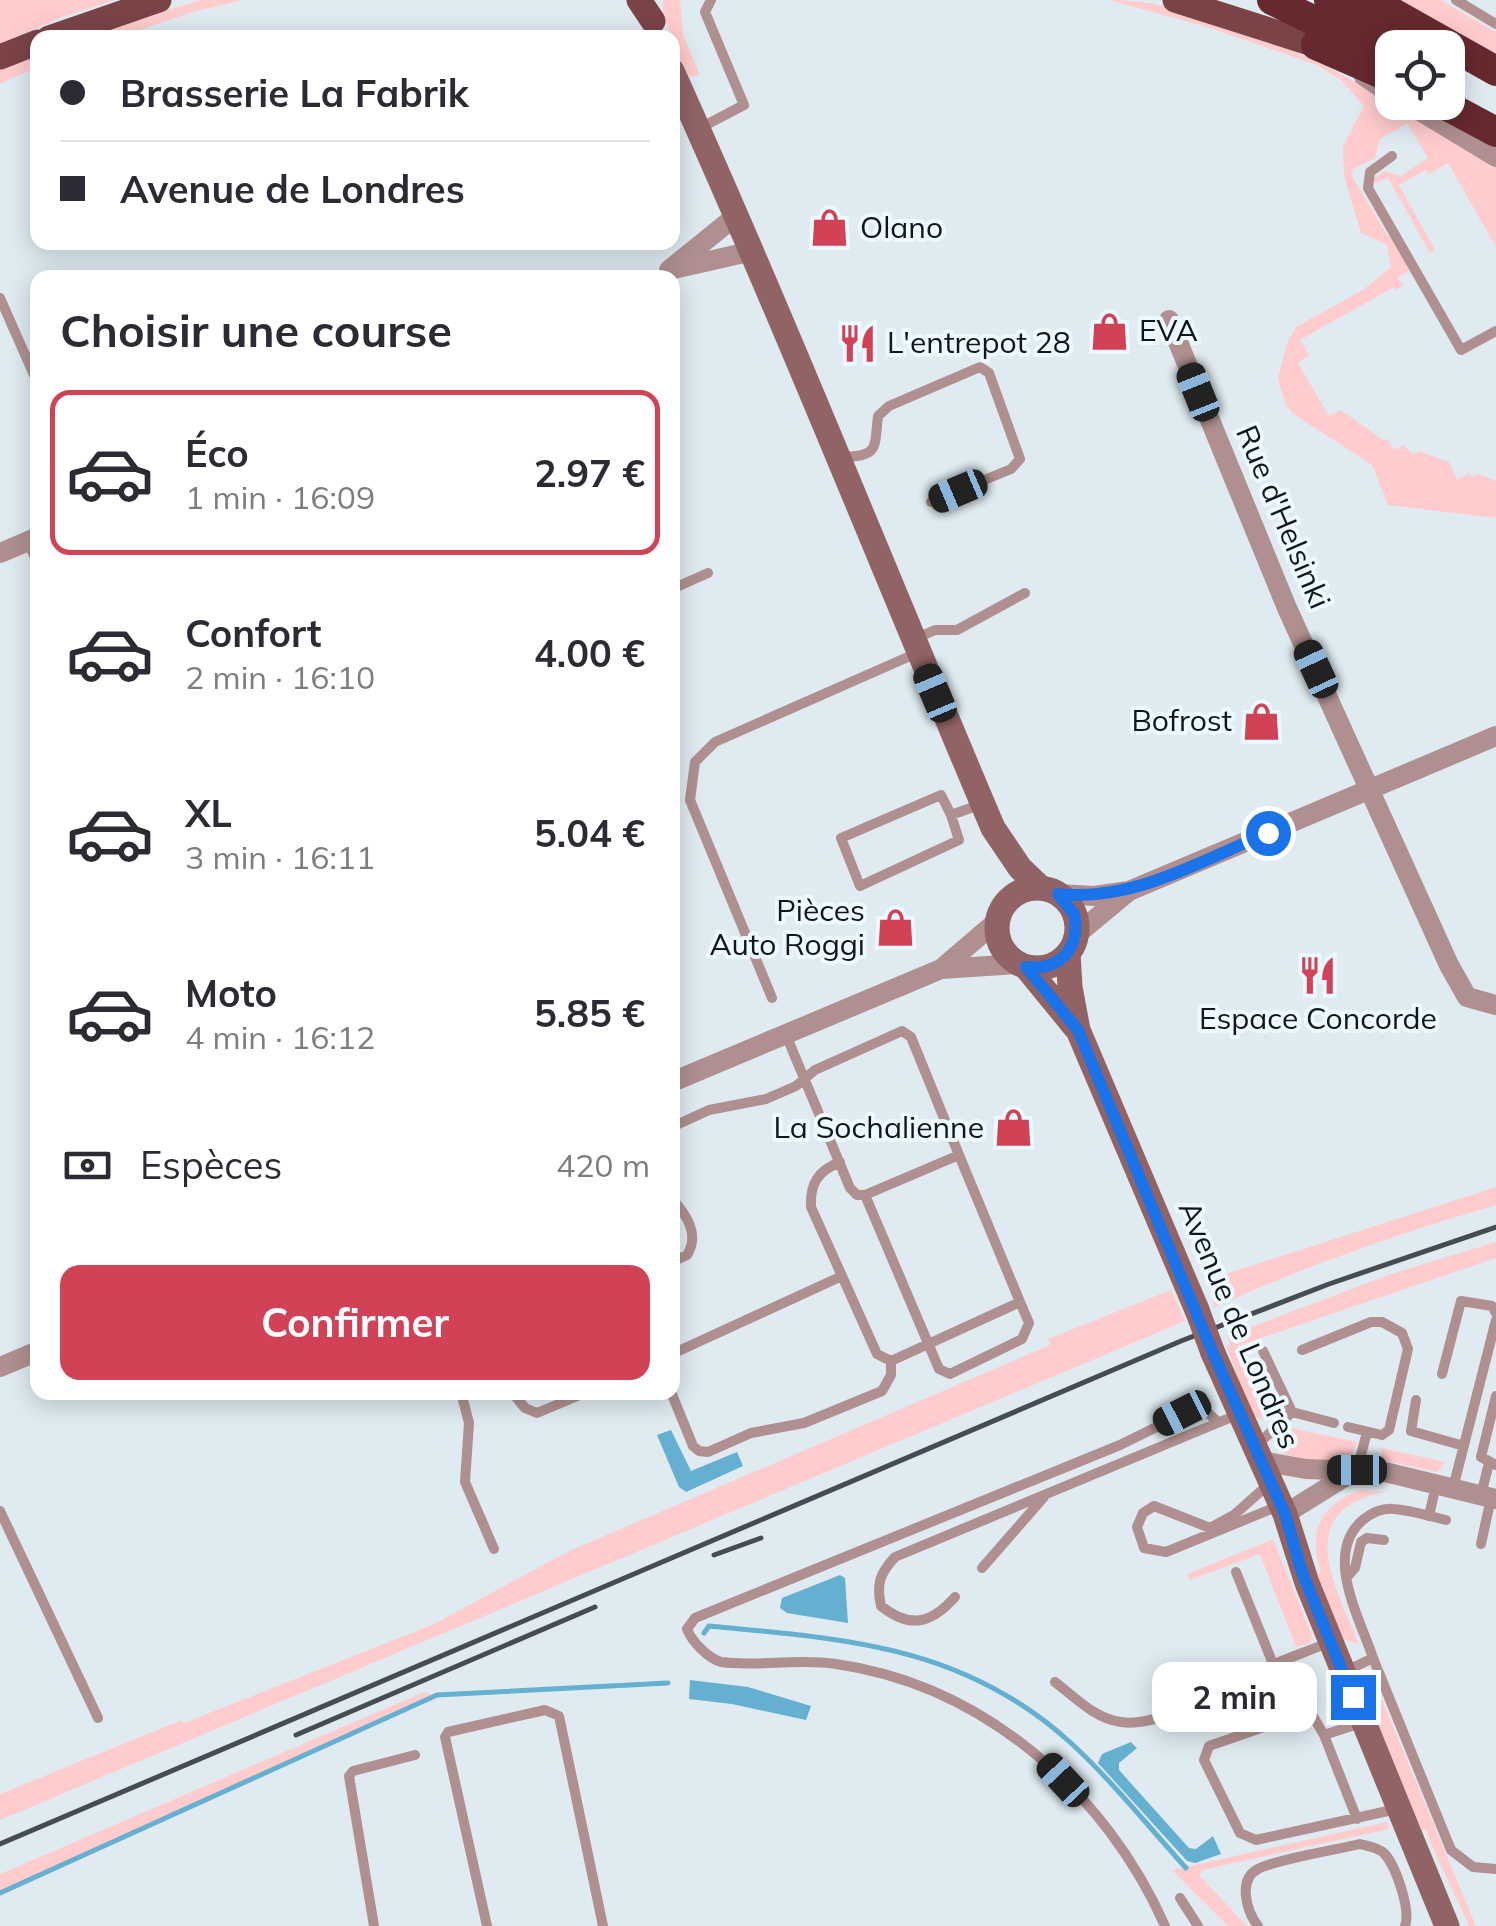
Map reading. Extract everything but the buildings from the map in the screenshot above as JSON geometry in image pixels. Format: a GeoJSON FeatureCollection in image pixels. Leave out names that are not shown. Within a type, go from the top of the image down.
{"type":"FeatureCollection","features":[{"type":"Feature","properties":{"kind":"highway"},"geometry":{"type":"LineString","coordinates":[[1272,0],[1375,51]]}},
{"type":"Feature","properties":{"kind":"highway"},"geometry":{"type":"LineString","coordinates":[[1329,0],[1387,30]]}},
{"type":"Feature","properties":{"kind":"highway"},"geometry":{"type":"LineString","coordinates":[[1370,0],[1496,72]]}},
{"type":"Feature","properties":{"kind":"highway"},"geometry":{"type":"LineString","coordinates":[[1316,45],[1375,71]]}},
{"type":"Feature","properties":{"kind":"highway"},"geometry":{"type":"LineString","coordinates":[[1465,70],[1496,86]]}},
{"type":"Feature","properties":{"kind":"highway"},"geometry":{"type":"LineString","coordinates":[[1465,100],[1496,118]]}},
{"type":"Feature","properties":{"kind":"highway"},"geometry":{"type":"LineString","coordinates":[[1465,115],[1496,132]]}},
{"type":"Feature","properties":{"kind":"main road"},"geometry":{"type":"LineString","coordinates":[[72,30],[159,0]]}},
{"type":"Feature","properties":{"kind":"main road"},"geometry":{"type":"LineString","coordinates":[[1175,0],[1316,45]]}},
{"type":"Feature","properties":{"kind":"main road"},"geometry":{"type":"LineString","coordinates":[[0,56],[30,45]]}},
{"type":"Feature","properties":{"kind":"street"},"geometry":{"type":"LineString","coordinates":[[1316,45],[1375,83]]}},
{"type":"Feature","properties":{"kind":"street"},"geometry":{"type":"LineString","coordinates":[[680,87],[753,252],[983,804],[1020,868],[1074,914],[1072,944]]}},
{"type":"Feature","properties":{"kind":"street"},"geometry":{"type":"LineString","coordinates":[[1434,120],[1496,157]]}},
{"type":"Feature","properties":{"kind":"street"},"geometry":{"type":"LineString","coordinates":[[665,270],[737,215]]}},
{"type":"Feature","properties":{"kind":"street"},"geometry":{"type":"LineString","coordinates":[[677,270],[753,252]]}},
{"type":"Feature","properties":{"kind":"street","name":"Rue d'Helsinki"},"geometry":{"type":"LineString","coordinates":[[1169,320],[1287,608],[1449,965],[1468,997],[1496,1005]]}},
{"type":"Feature","properties":{"kind":"street"},"geometry":{"type":"LineString","coordinates":[[0,553],[30,540]]}},
{"type":"Feature","properties":{"kind":"street"},"geometry":{"type":"LineString","coordinates":[[941,969],[1020,892],[1094,896],[1130,891],[1496,736]]}},
{"type":"Feature","properties":{"kind":"street"},"geometry":{"type":"LineString","coordinates":[[994,828],[1002,874],[1001,946],[1022,965]]}},
{"type":"Feature","properties":{"kind":"street"},"geometry":{"type":"LineString","coordinates":[[680,1079],[941,969],[1050,967],[1130,891]]}},
{"type":"Feature","properties":{"kind":"street","name":"Avenue de Londres"},"geometry":{"type":"LineString","coordinates":[[1072,944],[1070,987],[1078,1030],[1197,1310],[1213,1353],[1229,1418],[1271,1482],[1302,1572],[1447,1926]]}},
{"type":"Feature","properties":{"kind":"street","name":"Avenue de Londres"},"geometry":{"type":"LineString","coordinates":[[1022,965],[1078,1030]]}},
{"type":"Feature","properties":{"kind":"street"},"geometry":{"type":"LineString","coordinates":[[0,1367],[30,1354]]}},
{"type":"Feature","properties":{"kind":"street"},"geometry":{"type":"LineString","coordinates":[[1271,1482],[1306,1469],[1357,1470],[1385,1472],[1490,1497]]}},
{"type":"Feature","properties":{"kind":"street"},"geometry":{"type":"LineString","coordinates":[[1271,1482],[1357,1470]]}},
{"type":"Feature","properties":{"kind":"lane"},"geometry":{"type":"LineString","coordinates":[[700,128],[744,104],[705,12],[712,0]]}},
{"type":"Feature","properties":{"kind":"lane"},"geometry":{"type":"LineString","coordinates":[[1456,0],[1496,24]]}},
{"type":"Feature","properties":{"kind":"lane"},"geometry":{"type":"LineString","coordinates":[[1392,156],[1370,172],[1368,188],[1461,350],[1496,331]]}},
{"type":"Feature","properties":{"kind":"lane"},"geometry":{"type":"LineString","coordinates":[[0,298],[30,366]]}},
{"type":"Feature","properties":{"kind":"lane"},"geometry":{"type":"LineString","coordinates":[[840,458],[872,451],[878,416],[889,406],[980,367],[989,373],[1020,459],[1011,468],[932,502]]}},
{"type":"Feature","properties":{"kind":"lane"},"geometry":{"type":"LineString","coordinates":[[680,585],[708,573]]}},
{"type":"Feature","properties":{"kind":"lane"},"geometry":{"type":"LineString","coordinates":[[772,998],[690,800],[695,762],[716,742],[916,646],[935,630],[957,630],[1024,593]]}},
{"type":"Feature","properties":{"kind":"lane"},"geometry":{"type":"LineString","coordinates":[[941,795],[951,815],[959,840],[860,886],[841,838],[941,795]]}},
{"type":"Feature","properties":{"kind":"lane"},"geometry":{"type":"LineString","coordinates":[[951,815],[983,804]]}},
{"type":"Feature","properties":{"kind":"lane"},"geometry":{"type":"LineString","coordinates":[[680,1123],[710,1110],[766,1099],[815,1070],[906,1032],[912,1037],[1028,1323],[1022,1339],[950,1374],[939,1369],[865,1195]]}},
{"type":"Feature","properties":{"kind":"lane"},"geometry":{"type":"LineString","coordinates":[[786,1034],[850,1188],[857,1195],[959,1155]]}},
{"type":"Feature","properties":{"kind":"lane"},"geometry":{"type":"LineString","coordinates":[[840,1162],[817,1176],[810,1192],[811,1207],[877,1354],[891,1360],[1020,1302]]}},
{"type":"Feature","properties":{"kind":"lane"},"geometry":{"type":"LineString","coordinates":[[680,1210],[694,1238],[687,1256],[680,1259]]}},
{"type":"Feature","properties":{"kind":"lane"},"geometry":{"type":"LineString","coordinates":[[680,1350],[842,1276]]}},
{"type":"Feature","properties":{"kind":"lane"},"geometry":{"type":"LineString","coordinates":[[1429,1516],[1464,1446],[1496,1317],[1492,1306],[1461,1301],[1442,1374]]}},
{"type":"Feature","properties":{"kind":"lane"},"geometry":{"type":"LineString","coordinates":[[1302,1350],[1371,1322],[1382,1322],[1402,1333],[1408,1349],[1389,1430],[1382,1435],[1348,1427]]}},
{"type":"Feature","properties":{"kind":"lane"},"geometry":{"type":"LineString","coordinates":[[1263,1351],[1292,1412],[1271,1482],[1222,1524],[1210,1528],[1154,1506],[1142,1513],[1137,1527],[1144,1548],[1166,1552],[1271,1482]]}},
{"type":"Feature","properties":{"kind":"lane"},"geometry":{"type":"LineString","coordinates":[[675,1400],[693,1446],[708,1452],[751,1432],[804,1424],[882,1391],[891,1375],[891,1360]]}},
{"type":"Feature","properties":{"kind":"lane"},"geometry":{"type":"LineString","coordinates":[[1480,1544],[1492,1464],[1481,1457],[1496,1396]]}},
{"type":"Feature","properties":{"kind":"lane"},"geometry":{"type":"LineString","coordinates":[[462,1400],[469,1423],[464,1482],[494,1549]]}},
{"type":"Feature","properties":{"kind":"lane"},"geometry":{"type":"LineString","coordinates":[[518,1400],[525,1408],[538,1413],[569,1400]]}},
{"type":"Feature","properties":{"kind":"lane"},"geometry":{"type":"LineString","coordinates":[[556,1400],[558,1405]]}},
{"type":"Feature","properties":{"kind":"lane"},"geometry":{"type":"LineString","coordinates":[[1416,1400],[1411,1431],[1464,1446]]}},
{"type":"Feature","properties":{"kind":"lane"},"geometry":{"type":"LineString","coordinates":[[1165,1926],[1116,1842],[1080,1798],[1046,1762],[977,1712],[888,1676],[836,1664],[721,1662],[713,1659],[687,1629],[695,1618],[1120,1445],[1193,1409],[1229,1418]]}},
{"type":"Feature","properties":{"kind":"lane"},"geometry":{"type":"LineString","coordinates":[[1292,1412],[1334,1424]]}},
{"type":"Feature","properties":{"kind":"lane"},"geometry":{"type":"LineString","coordinates":[[955,1597],[926,1620],[898,1619],[880,1606],[877,1588],[882,1571],[895,1557],[1229,1418]]}},
{"type":"Feature","properties":{"kind":"lane"},"geometry":{"type":"LineString","coordinates":[[1357,1470],[1366,1432]]}},
{"type":"Feature","properties":{"kind":"lane"},"geometry":{"type":"LineString","coordinates":[[982,1568],[1048,1493]]}},
{"type":"Feature","properties":{"kind":"lane"},"geometry":{"type":"LineString","coordinates":[[1446,1520],[1393,1509],[1368,1516],[1348,1540],[1344,1557],[1347,1578],[1373,1658],[1451,1850],[1474,1867],[1496,1869]]}},
{"type":"Feature","properties":{"kind":"lane"},"geometry":{"type":"LineString","coordinates":[[0,1512],[98,1718]]}},
{"type":"Feature","properties":{"kind":"lane"},"geometry":{"type":"LineString","coordinates":[[1347,1578],[1361,1542],[1367,1538],[1384,1540]]}},
{"type":"Feature","properties":{"kind":"lane"},"geometry":{"type":"LineString","coordinates":[[1236,1572],[1273,1664]]}},
{"type":"Feature","properties":{"kind":"lane"},"geometry":{"type":"LineString","coordinates":[[1056,1682],[1093,1712],[1139,1724],[1232,1688],[1273,1664],[1330,1642]]}},
{"type":"Feature","properties":{"kind":"lane"},"geometry":{"type":"LineString","coordinates":[[1343,1672],[1373,1658]]}},
{"type":"Feature","properties":{"kind":"lane"},"geometry":{"type":"LineString","coordinates":[[487,1926],[445,1737],[448,1732],[545,1710],[560,1716],[603,1926]]}},
{"type":"Feature","properties":{"kind":"lane"},"geometry":{"type":"LineString","coordinates":[[1357,1819],[1316,1716],[1305,1711],[1209,1746],[1204,1760],[1240,1833],[1248,1838],[1256,1840],[1357,1819],[1398,1809]]}},
{"type":"Feature","properties":{"kind":"lane"},"geometry":{"type":"LineString","coordinates":[[1324,1735],[1363,1722]]}},
{"type":"Feature","properties":{"kind":"lane"},"geometry":{"type":"LineString","coordinates":[[374,1926],[349,1776],[353,1771],[415,1755]]}},
{"type":"Feature","properties":{"kind":"lane"},"geometry":{"type":"LineString","coordinates":[[1258,1926],[1248,1910],[1246,1896],[1247,1884],[1258,1868],[1360,1844],[1386,1855],[1408,1911],[1404,1926]]}},
{"type":"Feature","properties":{"kind":"lane"},"geometry":{"type":"LineString","coordinates":[[1401,1890],[1426,1879]]}},
{"type":"Feature","properties":{"kind":"lane"},"geometry":{"type":"LineString","coordinates":[[1180,1898],[1198,1926]]}},
{"type":"Feature","properties":{"kind":"shaded area"},"geometry":{"type":"Polygon","coordinates":[[[0,0],[115,0],[59,18],[0,44],[0,0]]]}},
{"type":"Feature","properties":{"kind":"shaded area"},"geometry":{"type":"Polygon","coordinates":[[[200,0],[242,0],[139,30],[104,30],[200,0]]]}},
{"type":"Feature","properties":{"kind":"shaded area"},"geometry":{"type":"Polygon","coordinates":[[[663,0],[680,0],[683,35],[700,75],[685,77],[680,62],[680,30],[669,30],[663,0]]]}},
{"type":"Feature","properties":{"kind":"shaded area"},"geometry":{"type":"Polygon","coordinates":[[[1109,0],[1182,11],[1284,46],[1375,93],[1375,120],[1422,120],[1496,165],[1496,247],[1448,163],[1399,185],[1435,250],[1430,253],[1388,178],[1375,183],[1373,180],[1384,171],[1401,176],[1428,158],[1407,123],[1380,139],[1375,158],[1353,169],[1352,176],[1387,235],[1394,240],[1409,271],[1398,277],[1403,286],[1396,290],[1394,287],[1300,340],[1309,355],[1298,363],[1329,416],[1341,410],[1383,440],[1388,439],[1394,450],[1403,445],[1413,454],[1419,451],[1449,462],[1457,480],[1469,473],[1496,481],[1496,518],[1388,505],[1372,465],[1292,413],[1285,403],[1278,378],[1287,343],[1296,327],[1363,290],[1391,267],[1387,245],[1361,233],[1344,176],[1343,146],[1364,106],[1341,80],[1317,65],[1204,26],[1109,0]]]}},
{"type":"Feature","properties":{"kind":"shaded area"},"geometry":{"type":"Polygon","coordinates":[[[1397,0],[1441,0],[1496,32],[1496,56],[1465,38],[1465,30],[1450,30],[1397,0]]]}},
{"type":"Feature","properties":{"kind":"shaded area"},"geometry":{"type":"Polygon","coordinates":[[[30,57],[30,70],[0,84],[0,69],[30,57]]]}},
{"type":"Feature","properties":{"kind":"shaded area"},"geometry":{"type":"Polygon","coordinates":[[[1496,1187],[1496,1205],[1353,1251],[1214,1308],[1210,1283],[1204,1281],[1496,1187]]]}},
{"type":"Feature","properties":{"kind":"shaded area"},"geometry":{"type":"Polygon","coordinates":[[[1496,1242],[1496,1258],[1238,1346],[1257,1398],[1273,1417],[1253,1417],[1226,1346],[1230,1344],[1227,1336],[1391,1274],[1496,1242]]]}},
{"type":"Feature","properties":{"kind":"shaded area"},"geometry":{"type":"Polygon","coordinates":[[[1171,1290],[1185,1321],[0,1820],[0,1794],[434,1624],[567,1552],[1050,1345],[1048,1339],[1171,1290]]]}},
{"type":"Feature","properties":{"kind":"shaded area"},"geometry":{"type":"Polygon","coordinates":[[[1291,1428],[1357,1442],[1350,1458],[1302,1459],[1275,1450],[1291,1428]]]}},
{"type":"Feature","properties":{"kind":"shaded area"},"geometry":{"type":"Polygon","coordinates":[[[1381,1448],[1446,1462],[1437,1472],[1383,1460],[1381,1448]]]}},
{"type":"Feature","properties":{"kind":"shaded area"},"geometry":{"type":"Polygon","coordinates":[[[1361,1490],[1385,1492],[1356,1502],[1338,1516],[1329,1533],[1328,1554],[1332,1576],[1359,1644],[1342,1639],[1316,1575],[1321,1572],[1316,1544],[1320,1521],[1327,1512],[1335,1503],[1361,1490]]]}},
{"type":"Feature","properties":{"kind":"shaded area"},"geometry":{"type":"Polygon","coordinates":[[[1273,1539],[1313,1638],[1308,1644],[1296,1647],[1260,1554],[1190,1580],[1187,1574],[1273,1539]]]}},
{"type":"Feature","properties":{"kind":"shaded area"},"geometry":{"type":"Polygon","coordinates":[[[1374,1681],[1476,1926],[1469,1926],[1426,1830],[1422,1830],[1364,1694],[1365,1687],[1374,1681]]]}},
{"type":"Feature","properties":{"kind":"shaded area"},"geometry":{"type":"Polygon","coordinates":[[[424,1692],[438,1696],[0,1896],[0,1874],[424,1692]]]}},
{"type":"Feature","properties":{"kind":"shaded area"},"geometry":{"type":"Polygon","coordinates":[[[1387,1822],[1389,1829],[1202,1870],[1199,1875],[1247,1926],[1228,1926],[1172,1870],[1387,1822]]]}},
{"type":"Feature","properties":{"kind":"water"},"geometry":{"type":"Polygon","coordinates":[[[671,1430],[691,1471],[737,1452],[743,1466],[686,1492],[679,1487],[657,1435],[671,1430]]]}},
{"type":"Feature","properties":{"kind":"water"},"geometry":{"type":"Polygon","coordinates":[[[840,1575],[845,1578],[848,1623],[787,1613],[780,1608],[782,1598],[840,1575]]]}},
{"type":"Feature","properties":{"kind":"water"},"geometry":{"type":"Polygon","coordinates":[[[690,1680],[748,1687],[811,1706],[806,1720],[689,1699],[690,1680]]]}},
{"type":"Feature","properties":{"kind":"water"},"geometry":{"type":"Polygon","coordinates":[[[1131,1742],[1137,1748],[1119,1763],[1119,1770],[1189,1848],[1196,1849],[1213,1836],[1221,1854],[1195,1863],[1187,1861],[1098,1763],[1102,1754],[1131,1742]]]}},
{"type":"Feature","properties":{"kind":"waterway"},"geometry":{"type":"LineString","coordinates":[[704,1633],[709,1626],[856,1643],[946,1667],[989,1686],[1031,1711],[1072,1744],[1186,1868]]}},
{"type":"Feature","properties":{"kind":"waterway"},"geometry":{"type":"LineString","coordinates":[[0,1893],[437,1695],[668,1683]]}},
{"type":"Feature","properties":{"kind":"railway"},"geometry":{"type":"LineString","coordinates":[[0,1844],[1181,1341],[1329,1284],[1496,1227]]}},
{"type":"Feature","properties":{"kind":"railway"},"geometry":{"type":"LineString","coordinates":[[714,1555],[761,1538]]}},
{"type":"Feature","properties":{"kind":"railway"},"geometry":{"type":"LineString","coordinates":[[296,1735],[595,1607]]}},
{"type":"Feature","properties":{"kind":"place","name":"Olano"},"geometry":{"type":"Point","coordinates":[830,228]}},
{"type":"Feature","properties":{"kind":"place","name":"EVA"},"geometry":{"type":"Point","coordinates":[1109,331]}},
{"type":"Feature","properties":{"kind":"place","name":"L'entrepot 28"},"geometry":{"type":"Point","coordinates":[857,343]}},
{"type":"Feature","properties":{"kind":"place","name":"Bofrost"},"geometry":{"type":"Point","coordinates":[1262,721]}},
{"type":"Feature","properties":{"kind":"place","name":"Pièces Auto Roggi"},"geometry":{"type":"Point","coordinates":[895,928]}},
{"type":"Feature","properties":{"kind":"place","name":"Espace Concorde"},"geometry":{"type":"Point","coordinates":[1318,975]}},
{"type":"Feature","properties":{"kind":"place","name":"La Sochalienne"},"geometry":{"type":"Point","coordinates":[1014,1128]}},
{"type":"Feature","properties":{"kind":"route"},"geometry":{"type":"LineString","coordinates":[[1268,833],[1130,891],[1094,896],[1058,894],[1074,914],[1074,944],[1059,963],[1039,969],[1026,967],[1078,1030],[1285,1514],[1302,1572],[1353,1697]]}}]}
